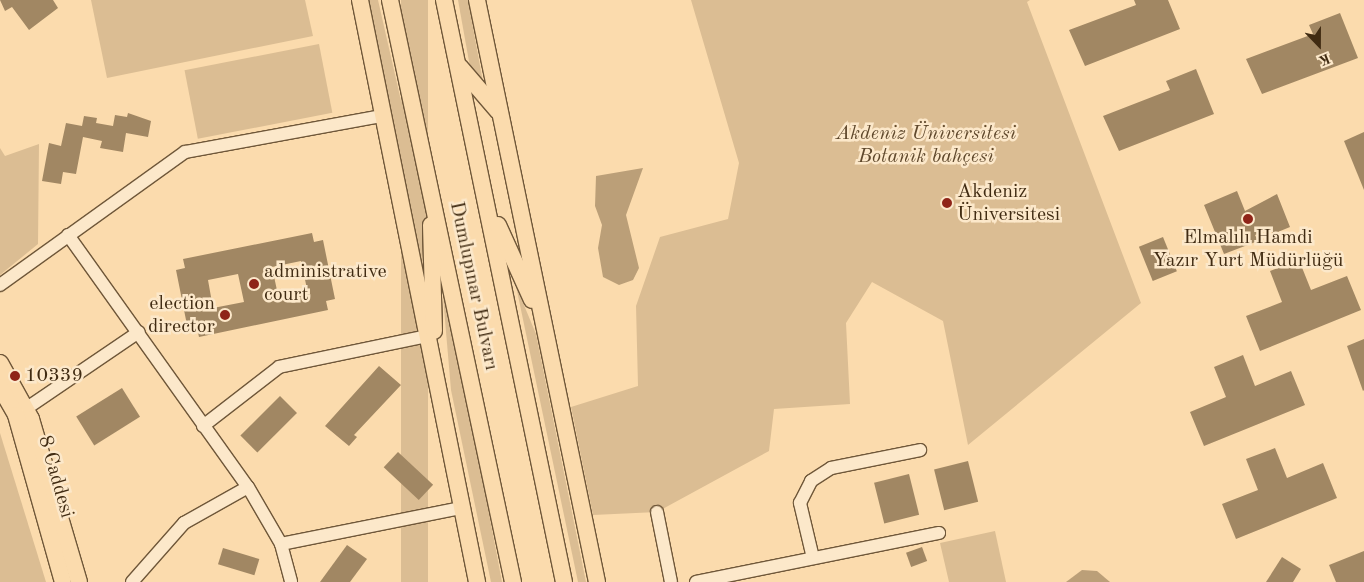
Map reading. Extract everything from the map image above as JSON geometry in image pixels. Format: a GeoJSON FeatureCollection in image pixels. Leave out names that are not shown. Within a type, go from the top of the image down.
{"type":"FeatureCollection","features":[{"type":"Feature","properties":{"kind":"main road"},"geometry":{"type":"LineString","coordinates":[[360,0],[476,582]]}},
{"type":"Feature","properties":{"kind":"main road","name":"Dumlupınar Bulvarı"},"geometry":{"type":"LineString","coordinates":[[390,0],[513,582]]}},
{"type":"Feature","properties":{"kind":"main road","name":"Dumlupınar Bulvarı"},"geometry":{"type":"LineString","coordinates":[[444,0],[564,582]]}},
{"type":"Feature","properties":{"kind":"main road"},"geometry":{"type":"LineString","coordinates":[[477,0],[596,582]]}},
{"type":"Feature","properties":{"kind":"main road"},"geometry":{"type":"LineString","coordinates":[[459,66],[500,112]]}},
{"type":"Feature","properties":{"kind":"main road"},"geometry":{"type":"LineString","coordinates":[[430,185],[435,375]]}},
{"type":"Feature","properties":{"kind":"main road"},"geometry":{"type":"LineString","coordinates":[[486,197],[544,327]]}},
{"type":"Feature","properties":{"kind":"main road"},"geometry":{"type":"LineString","coordinates":[[0,364],[27,408],[79,582]]}},
{"type":"Feature","properties":{"kind":"main road","name":"8 Caddesi"},"geometry":{"type":"LineString","coordinates":[[0,387],[16,416],[63,582]]}},
{"type":"Feature","properties":{"kind":"street"},"geometry":{"type":"LineString","coordinates":[[0,285],[185,152],[382,116]]}},
{"type":"Feature","properties":{"kind":"street"},"geometry":{"type":"LineString","coordinates":[[68,235],[248,487],[281,544],[291,582]]}},
{"type":"Feature","properties":{"kind":"street"},"geometry":{"type":"LineString","coordinates":[[27,408],[139,332]]}},
{"type":"Feature","properties":{"kind":"street"},"geometry":{"type":"LineString","coordinates":[[203,426],[279,366],[427,336]]}},
{"type":"Feature","properties":{"kind":"street"},"geometry":{"type":"LineString","coordinates":[[814,558],[800,503],[811,481],[830,468],[920,450]]}},
{"type":"Feature","properties":{"kind":"street"},"geometry":{"type":"LineString","coordinates":[[132,582],[184,523],[248,487]]}},
{"type":"Feature","properties":{"kind":"street"},"geometry":{"type":"LineString","coordinates":[[281,544],[461,508]]}},
{"type":"Feature","properties":{"kind":"street"},"geometry":{"type":"LineString","coordinates":[[656,512],[671,582]]}},
{"type":"Feature","properties":{"kind":"street"},"geometry":{"type":"LineString","coordinates":[[696,582],[939,533]]}},
{"type":"Feature","properties":{"kind":"green space"},"geometry":{"type":"Polygon","coordinates":[[[91,0],[305,0],[313,36],[107,78],[91,0]]]}},
{"type":"Feature","properties":{"kind":"green space"},"geometry":{"type":"Polygon","coordinates":[[[367,0],[378,0],[425,206],[428,282],[367,0]]]}},
{"type":"Feature","properties":{"kind":"green space"},"geometry":{"type":"Polygon","coordinates":[[[401,0],[428,0],[428,582],[401,582],[401,0]]]}},
{"type":"Feature","properties":{"kind":"green space"},"geometry":{"type":"Polygon","coordinates":[[[458,0],[468,0],[483,82],[470,67],[458,0]]]}},
{"type":"Feature","properties":{"kind":"green space","name":"Akdeniz Üniversitesi Botanik bahçesi"},"geometry":{"type":"Polygon","coordinates":[[[691,0],[1030,0],[1027,2],[1141,303],[968,445],[943,321],[872,282],[846,323],[850,404],[774,409],[769,451],[657,512],[593,515],[571,407],[638,386],[636,306],[660,237],[728,219],[739,163],[691,0]]]}},
{"type":"Feature","properties":{"kind":"green space"},"geometry":{"type":"Polygon","coordinates":[[[319,44],[332,113],[198,139],[185,70],[319,44]]]}},
{"type":"Feature","properties":{"kind":"green space"},"geometry":{"type":"Polygon","coordinates":[[[39,144],[38,244],[0,275],[0,148],[5,156],[39,144]]]}},
{"type":"Feature","properties":{"kind":"green space"},"geometry":{"type":"Polygon","coordinates":[[[440,262],[502,582],[491,582],[451,390],[440,262]]]}},
{"type":"Feature","properties":{"kind":"green space"},"geometry":{"type":"Polygon","coordinates":[[[516,286],[536,334],[586,582],[578,582],[516,286]]]}},
{"type":"Feature","properties":{"kind":"green space"},"geometry":{"type":"Polygon","coordinates":[[[0,433],[46,582],[0,582],[0,433]]]}},
{"type":"Feature","properties":{"kind":"green space"},"geometry":{"type":"Polygon","coordinates":[[[995,531],[1006,582],[949,582],[940,543],[995,531]]]}},
{"type":"Feature","properties":{"kind":"shaded area"},"geometry":{"type":"Polygon","coordinates":[[[643,168],[626,215],[639,268],[633,280],[619,285],[603,277],[598,248],[602,225],[595,206],[596,176],[643,168]]]}},
{"type":"Feature","properties":{"kind":"shaded area"},"geometry":{"type":"Polygon","coordinates":[[[1082,570],[1097,571],[1110,582],[1066,582],[1082,570]]]}},
{"type":"Feature","properties":{"kind":"building"},"geometry":{"type":"Polygon","coordinates":[[[0,0],[53,0],[58,8],[29,30],[12,7],[5,11],[0,0]]]}},
{"type":"Feature","properties":{"kind":"building"},"geometry":{"type":"Polygon","coordinates":[[[1134,0],[1168,0],[1180,29],[1085,66],[1069,30],[1136,5],[1134,0]]]}},
{"type":"Feature","properties":{"kind":"building"},"geometry":{"type":"Polygon","coordinates":[[[1340,13],[1358,58],[1262,94],[1246,59],[1313,34],[1309,25],[1340,13]]]}},
{"type":"Feature","properties":{"kind":"building"},"geometry":{"type":"Polygon","coordinates":[[[1196,69],[1214,114],[1119,151],[1103,116],[1170,90],[1166,81],[1196,69]]]}},
{"type":"Feature","properties":{"kind":"building"},"geometry":{"type":"Polygon","coordinates":[[[128,113],[151,121],[148,137],[126,133],[123,152],[100,148],[102,141],[83,137],[76,174],[63,172],[61,184],[42,181],[49,143],[61,146],[66,123],[82,126],[84,116],[97,118],[96,123],[113,126],[115,115],[127,117],[128,113]]]}},
{"type":"Feature","properties":{"kind":"building"},"geometry":{"type":"Polygon","coordinates":[[[1364,132],[1364,190],[1344,141],[1364,132]]]}},
{"type":"Feature","properties":{"kind":"building","name":"Elmalılı Hamdi Yazır Yurt Müdürlüğü"},"geometry":{"type":"Polygon","coordinates":[[[1237,191],[1245,211],[1277,194],[1290,227],[1273,234],[1270,229],[1255,235],[1258,241],[1224,254],[1204,205],[1237,191]]]}},
{"type":"Feature","properties":{"kind":"building"},"geometry":{"type":"Polygon","coordinates":[[[312,233],[314,242],[323,240],[335,299],[326,301],[328,310],[199,337],[197,328],[188,330],[176,270],[185,268],[183,259],[312,233]],[[301,261],[272,267],[278,295],[307,289],[301,261]],[[238,274],[208,280],[213,308],[244,302],[238,274]]]}},
{"type":"Feature","properties":{"kind":"building"},"geometry":{"type":"Polygon","coordinates":[[[1163,237],[1177,271],[1153,281],[1139,247],[1163,237]]]}},
{"type":"Feature","properties":{"kind":"building"},"geometry":{"type":"Polygon","coordinates":[[[1299,260],[1311,290],[1347,276],[1361,310],[1260,351],[1246,316],[1282,302],[1270,271],[1299,260]]]}},
{"type":"Feature","properties":{"kind":"building"},"geometry":{"type":"Polygon","coordinates":[[[1364,339],[1364,390],[1363,391],[1347,346],[1364,339]]]}},
{"type":"Feature","properties":{"kind":"building"},"geometry":{"type":"Polygon","coordinates":[[[1243,355],[1255,386],[1291,371],[1305,405],[1204,446],[1190,412],[1226,397],[1214,367],[1243,355]]]}},
{"type":"Feature","properties":{"kind":"building"},"geometry":{"type":"Polygon","coordinates":[[[379,366],[401,385],[354,435],[357,437],[349,446],[325,426],[379,366]]]}},
{"type":"Feature","properties":{"kind":"building"},"geometry":{"type":"Polygon","coordinates":[[[122,388],[140,417],[94,445],[76,417],[122,388]]]}},
{"type":"Feature","properties":{"kind":"building"},"geometry":{"type":"Polygon","coordinates":[[[280,396],[297,413],[257,453],[240,436],[280,396]]]}},
{"type":"Feature","properties":{"kind":"building"},"geometry":{"type":"Polygon","coordinates":[[[1275,448],[1287,478],[1323,463],[1337,498],[1236,539],[1222,504],[1258,490],[1246,459],[1275,448]]]}},
{"type":"Feature","properties":{"kind":"building"},"geometry":{"type":"Polygon","coordinates":[[[398,452],[433,485],[419,500],[384,467],[398,452]]]}},
{"type":"Feature","properties":{"kind":"building"},"geometry":{"type":"Polygon","coordinates":[[[968,461],[978,502],[944,510],[934,469],[968,461]]]}},
{"type":"Feature","properties":{"kind":"building"},"geometry":{"type":"Polygon","coordinates":[[[909,474],[919,515],[884,523],[874,483],[909,474]]]}},
{"type":"Feature","properties":{"kind":"building"},"geometry":{"type":"Polygon","coordinates":[[[347,545],[367,559],[350,582],[320,582],[347,545]]]}},
{"type":"Feature","properties":{"kind":"building"},"geometry":{"type":"Polygon","coordinates":[[[922,547],[927,561],[911,567],[906,553],[922,547]]]}},
{"type":"Feature","properties":{"kind":"building"},"geometry":{"type":"Polygon","coordinates":[[[223,548],[259,559],[254,575],[218,564],[223,548]]]}},
{"type":"Feature","properties":{"kind":"building"},"geometry":{"type":"Polygon","coordinates":[[[1364,551],[1364,582],[1336,582],[1329,565],[1364,551]]]}},
{"type":"Feature","properties":{"kind":"building"},"geometry":{"type":"Polygon","coordinates":[[[1282,557],[1301,569],[1293,582],[1266,582],[1282,557]]]}},
{"type":"Feature","properties":{"kind":"place","name":"Akdeniz Üniversitesi"},"geometry":{"type":"Point","coordinates":[947,203]}},
{"type":"Feature","properties":{"kind":"place","name":"Elmalılı Hamdi Yazır Yurt Müdürlüğü"},"geometry":{"type":"Point","coordinates":[1248,219]}},
{"type":"Feature","properties":{"kind":"place","name":"administrative court"},"geometry":{"type":"Point","coordinates":[254,284]}},
{"type":"Feature","properties":{"kind":"place","name":"election director"},"geometry":{"type":"Point","coordinates":[225,315]}},
{"type":"Feature","properties":{"kind":"place","name":"10339"},"geometry":{"type":"Point","coordinates":[15,376]}}]}
